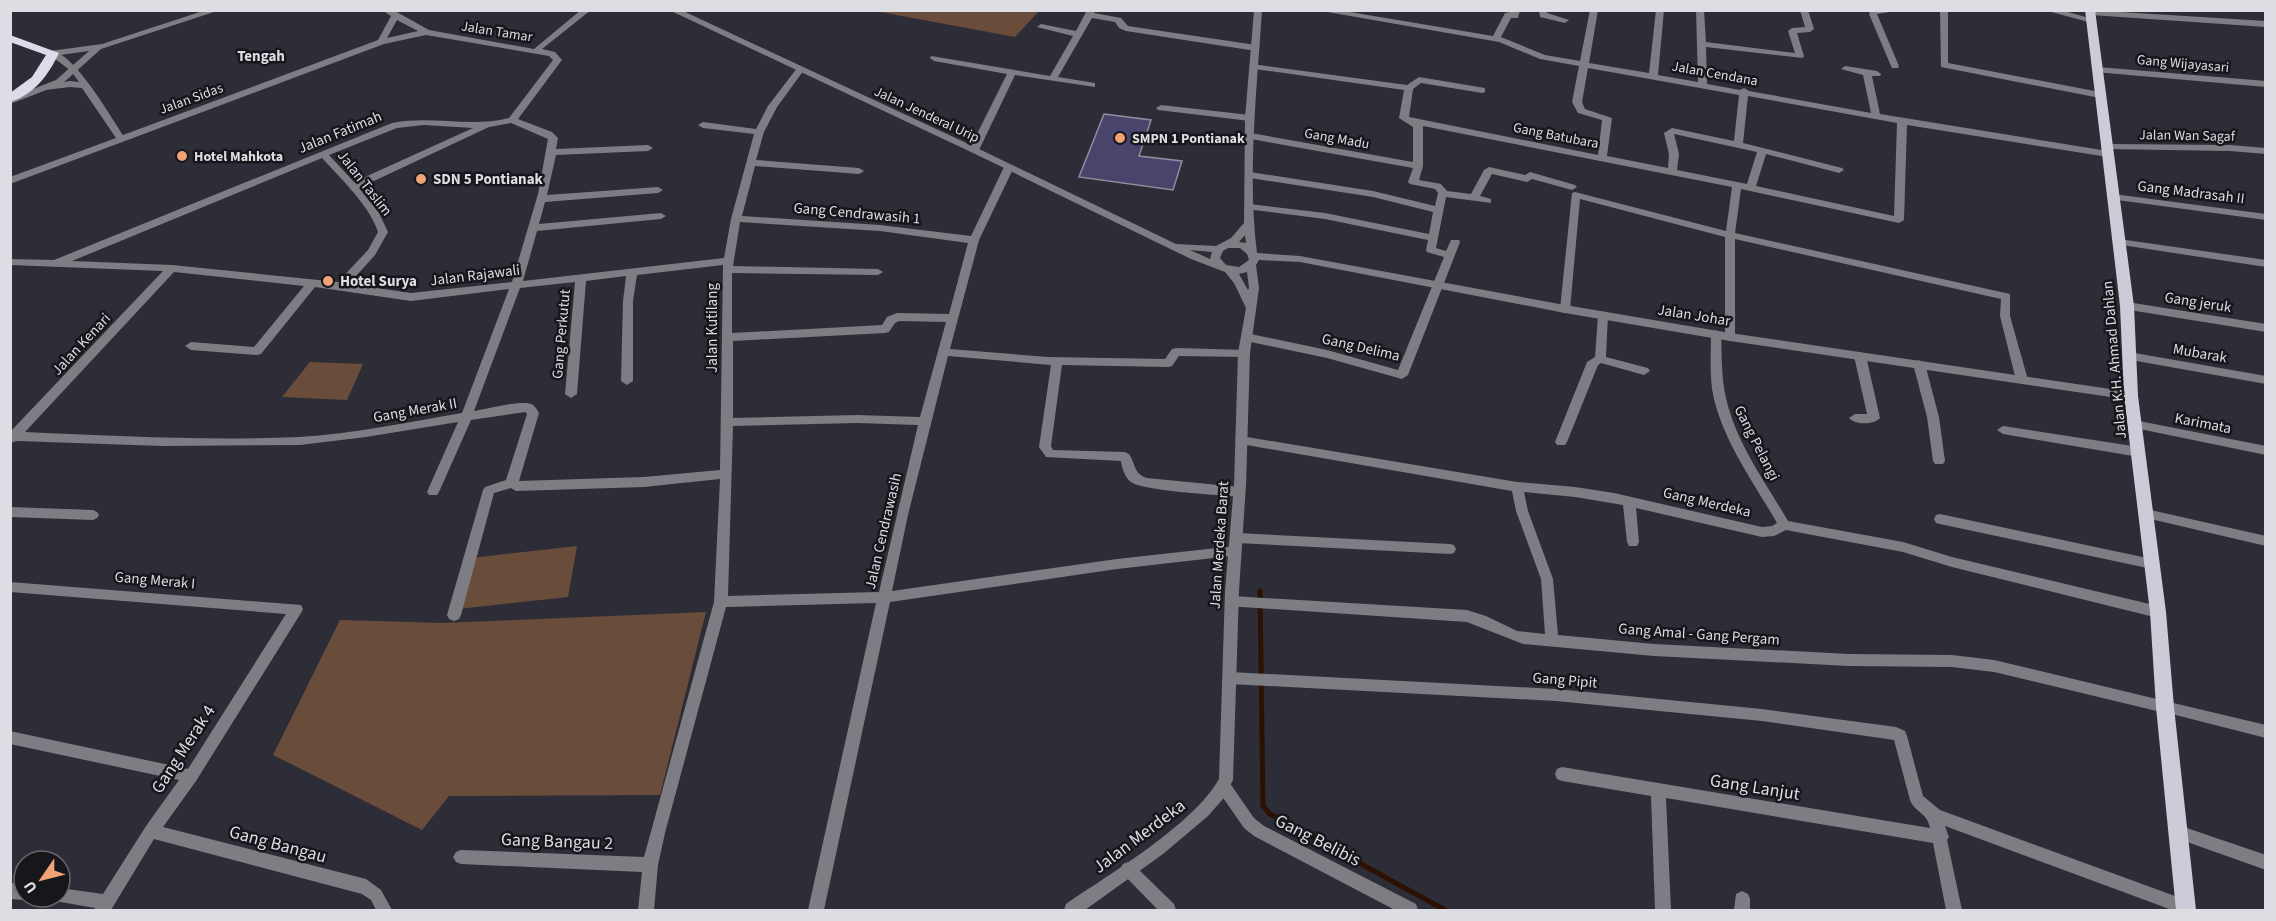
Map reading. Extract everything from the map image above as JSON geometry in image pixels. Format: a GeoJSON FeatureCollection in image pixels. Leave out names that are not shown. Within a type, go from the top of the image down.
{"type":"FeatureCollection","features":[{"type":"Feature","properties":{"kind":"highway"},"geometry":{"type":"LineString","coordinates":[[10,38],[53,53],[47,68],[37,80],[10,99]]}},
{"type":"Feature","properties":{"kind":"main road","name":"Jalan K.H. Ahmad Dahlan"},"geometry":{"type":"LineString","coordinates":[[2091,14],[2127,306],[2131,396],[2158,612],[2165,707],[2186,909]]}},
{"type":"Feature","properties":{"kind":"street"},"geometry":{"type":"LineString","coordinates":[[53,53],[103,46],[216,10]]}},
{"type":"Feature","properties":{"kind":"street","name":"Jalan Tamar"},"geometry":{"type":"LineString","coordinates":[[386,10],[426,32],[538,51]]}},
{"type":"Feature","properties":{"kind":"street"},"geometry":{"type":"LineString","coordinates":[[433,492],[468,416],[516,285],[542,199],[552,136],[512,120],[557,63],[556,56],[538,51],[538,48],[586,10]]}},
{"type":"Feature","properties":{"kind":"street","name":"Jalan Jenderal Urip"},"geometry":{"type":"LineString","coordinates":[[673,10],[974,150],[1169,245],[1226,269]]}},
{"type":"Feature","properties":{"kind":"street","name":"Jalan Merdeka Barat"},"geometry":{"type":"LineString","coordinates":[[1224,787],[1228,773],[1237,678],[1232,602],[1244,354],[1254,288],[1249,224],[1250,118],[1256,66],[1258,10]]}},
{"type":"Feature","properties":{"kind":"street","name":"Jalan Cendana"},"geometry":{"type":"LineString","coordinates":[[1320,10],[1375,15],[1496,39],[1543,57],[1744,91],[1876,117],[2108,150]]}},
{"type":"Feature","properties":{"kind":"street"},"geometry":{"type":"LineString","coordinates":[[1496,39],[1508,15],[1515,16],[1516,10]]}},
{"type":"Feature","properties":{"kind":"street"},"geometry":{"type":"LineString","coordinates":[[1543,10],[1543,15],[1559,20]]}},
{"type":"Feature","properties":{"kind":"street"},"geometry":{"type":"LineString","coordinates":[[1594,10],[1577,102],[1581,111],[1607,118],[1602,158]]}},
{"type":"Feature","properties":{"kind":"street"},"geometry":{"type":"LineString","coordinates":[[1653,76],[1660,10]]}},
{"type":"Feature","properties":{"kind":"street"},"geometry":{"type":"LineString","coordinates":[[1700,10],[1703,84]]}},
{"type":"Feature","properties":{"kind":"street"},"geometry":{"type":"LineString","coordinates":[[1700,44],[1800,56],[1792,31],[1810,29],[1804,10]]}},
{"type":"Feature","properties":{"kind":"street"},"geometry":{"type":"LineString","coordinates":[[1894,66],[1873,14],[1876,10],[1898,10]]}},
{"type":"Feature","properties":{"kind":"street"},"geometry":{"type":"LineString","coordinates":[[1944,10],[1945,65],[2100,95]]}},
{"type":"Feature","properties":{"kind":"street"},"geometry":{"type":"LineString","coordinates":[[2048,10],[2265,24]]}},
{"type":"Feature","properties":{"kind":"street"},"geometry":{"type":"LineString","coordinates":[[1053,79],[1090,13],[1118,20],[1125,28],[1256,48]]}},
{"type":"Feature","properties":{"kind":"street"},"geometry":{"type":"LineString","coordinates":[[381,42],[396,16]]}},
{"type":"Feature","properties":{"kind":"street"},"geometry":{"type":"LineString","coordinates":[[1041,27],[1078,34]]}},
{"type":"Feature","properties":{"kind":"street","name":"Jalan Sidas"},"geometry":{"type":"LineString","coordinates":[[10,181],[381,42],[426,32]]}},
{"type":"Feature","properties":{"kind":"street"},"geometry":{"type":"LineString","coordinates":[[48,88],[59,82],[85,57],[103,46]]}},
{"type":"Feature","properties":{"kind":"street"},"geometry":{"type":"LineString","coordinates":[[53,53],[74,69],[121,139]]}},
{"type":"Feature","properties":{"kind":"street"},"geometry":{"type":"LineString","coordinates":[[934,58],[1092,85]]}},
{"type":"Feature","properties":{"kind":"street"},"geometry":{"type":"LineString","coordinates":[[1256,66],[1409,88]]}},
{"type":"Feature","properties":{"kind":"street"},"geometry":{"type":"LineString","coordinates":[[1845,69],[1872,74],[1876,117]]}},
{"type":"Feature","properties":{"kind":"street","name":"Jalan Kutilang"},"geometry":{"type":"LineString","coordinates":[[646,910],[650,865],[657,832],[721,602],[727,422],[727,265],[736,219],[759,132],[773,106],[800,70]]}},
{"type":"Feature","properties":{"kind":"street","name":"Gang Wijayasari"},"geometry":{"type":"LineString","coordinates":[[2098,70],[2265,84]]}},
{"type":"Feature","properties":{"kind":"street"},"geometry":{"type":"LineString","coordinates":[[974,150],[1012,72]]}},
{"type":"Feature","properties":{"kind":"street"},"geometry":{"type":"LineString","coordinates":[[1482,90],[1419,80],[1409,88],[1404,118],[1418,126],[1418,166],[1413,182],[1438,186],[1443,193],[1488,201]]}},
{"type":"Feature","properties":{"kind":"street"},"geometry":{"type":"LineString","coordinates":[[10,99],[70,84],[86,86]]}},
{"type":"Feature","properties":{"kind":"street"},"geometry":{"type":"LineString","coordinates":[[1738,144],[1744,91]]}},
{"type":"Feature","properties":{"kind":"street"},"geometry":{"type":"LineString","coordinates":[[1161,108],[1250,118]]}},
{"type":"Feature","properties":{"kind":"street","name":"Jalan Fatimah"},"geometry":{"type":"LineString","coordinates":[[53,264],[388,128],[410,122],[488,125],[512,120]]}},
{"type":"Feature","properties":{"kind":"street","name":"Gang Batubara"},"geometry":{"type":"LineString","coordinates":[[1407,120],[1737,185],[1899,220],[1902,121]]}},
{"type":"Feature","properties":{"kind":"street"},"geometry":{"type":"LineString","coordinates":[[352,186],[488,125]]}},
{"type":"Feature","properties":{"kind":"street"},"geometry":{"type":"LineString","coordinates":[[703,125],[759,132]]}},
{"type":"Feature","properties":{"kind":"street"},"geometry":{"type":"LineString","coordinates":[[1672,172],[1674,154],[1669,133],[1672,131],[1738,144],[1839,170]]}},
{"type":"Feature","properties":{"kind":"street","name":"Gang Madu"},"geometry":{"type":"LineString","coordinates":[[1251,136],[1418,166]]}},
{"type":"Feature","properties":{"kind":"street"},"geometry":{"type":"LineString","coordinates":[[551,152],[648,148]]}},
{"type":"Feature","properties":{"kind":"street","name":"Jalan Wan Sagaf"},"geometry":{"type":"LineString","coordinates":[[2108,150],[2230,148],[2265,151]]}},
{"type":"Feature","properties":{"kind":"street"},"geometry":{"type":"LineString","coordinates":[[1751,188],[1762,150]]}},
{"type":"Feature","properties":{"kind":"street","name":"Jalan Taslim"},"geometry":{"type":"LineString","coordinates":[[324,155],[372,210],[383,231],[375,246],[340,286]]}},
{"type":"Feature","properties":{"kind":"street"},"geometry":{"type":"LineString","coordinates":[[752,163],[859,171]]}},
{"type":"Feature","properties":{"kind":"street","name":"Jalan Cendrawasih"},"geometry":{"type":"LineString","coordinates":[[816,910],[925,421],[974,240],[1009,167]]}},
{"type":"Feature","properties":{"kind":"street"},"geometry":{"type":"LineString","coordinates":[[1474,198],[1489,170],[1527,179],[1530,175],[1574,191],[1730,235],[2006,297],[2005,316],[2022,380]]}},
{"type":"Feature","properties":{"kind":"street"},"geometry":{"type":"LineString","coordinates":[[1250,175],[1373,194],[1439,210]]}},
{"type":"Feature","properties":{"kind":"street"},"geometry":{"type":"LineString","coordinates":[[1564,309],[1574,176]]}},
{"type":"Feature","properties":{"kind":"street"},"geometry":{"type":"LineString","coordinates":[[1730,337],[1730,235],[1737,185]]}},
{"type":"Feature","properties":{"kind":"street"},"geometry":{"type":"LineString","coordinates":[[542,199],[658,190]]}},
{"type":"Feature","properties":{"kind":"street"},"geometry":{"type":"LineString","coordinates":[[1443,193],[1431,250],[1450,255]]}},
{"type":"Feature","properties":{"kind":"street","name":"Gang Madrasah II"},"geometry":{"type":"LineString","coordinates":[[2114,197],[2265,217]]}},
{"type":"Feature","properties":{"kind":"street"},"geometry":{"type":"LineString","coordinates":[[1250,207],[1326,216],[1432,238]]}},
{"type":"Feature","properties":{"kind":"street"},"geometry":{"type":"LineString","coordinates":[[534,228],[661,216]]}},
{"type":"Feature","properties":{"kind":"street","name":"Gang Cendrawasih 1"},"geometry":{"type":"LineString","coordinates":[[736,219],[880,228],[974,240]]}},
{"type":"Feature","properties":{"kind":"street"},"geometry":{"type":"LineString","coordinates":[[1249,224],[1241,236],[1223,247],[1215,258],[1239,281],[1250,306]]}},
{"type":"Feature","properties":{"kind":"street","name":"Gang Delima"},"geometry":{"type":"LineString","coordinates":[[1246,337],[1328,354],[1402,375],[1455,242]]}},
{"type":"Feature","properties":{"kind":"street"},"geometry":{"type":"LineString","coordinates":[[2119,242],[2265,264]]}},
{"type":"Feature","properties":{"kind":"street"},"geometry":{"type":"LineString","coordinates":[[1169,245],[1223,247],[1242,245],[1252,258],[1245,269],[1226,269]]}},
{"type":"Feature","properties":{"kind":"street","name":"Jalan Johar"},"geometry":{"type":"LineString","coordinates":[[1252,258],[1300,259],[1564,309],[1730,337],[2131,396]]}},
{"type":"Feature","properties":{"kind":"street","name":"Jalan Rajawali"},"geometry":{"type":"LineString","coordinates":[[13,264],[172,268],[340,286],[411,297],[581,277],[727,265],[878,272]]}},
{"type":"Feature","properties":{"kind":"street","name":"Jalan Kenari"},"geometry":{"type":"LineString","coordinates":[[12,438],[172,268]]}},
{"type":"Feature","properties":{"kind":"street"},"geometry":{"type":"LineString","coordinates":[[627,381],[628,301],[632,272]]}},
{"type":"Feature","properties":{"kind":"street","name":"Gang Perkutut"},"geometry":{"type":"LineString","coordinates":[[571,394],[581,277]]}},
{"type":"Feature","properties":{"kind":"street"},"geometry":{"type":"LineString","coordinates":[[191,346],[257,351],[312,283]]}},
{"type":"Feature","properties":{"kind":"street","name":"Gang jeruk"},"geometry":{"type":"LineString","coordinates":[[2127,306],[2265,327]]}},
{"type":"Feature","properties":{"kind":"street"},"geometry":{"type":"LineString","coordinates":[[1600,359],[1603,315]]}},
{"type":"Feature","properties":{"kind":"street"},"geometry":{"type":"LineString","coordinates":[[727,337],[885,329],[891,320],[897,317],[952,318]]}},
{"type":"Feature","properties":{"kind":"street","name":"Gang Pelangi"},"geometry":{"type":"LineString","coordinates":[[1716,334],[1719,396],[1723,412],[1733,435],[1785,525]]}},
{"type":"Feature","properties":{"kind":"street"},"geometry":{"type":"LineString","coordinates":[[944,352],[1057,361],[1169,363],[1176,352],[1244,354]]}},
{"type":"Feature","properties":{"kind":"street"},"geometry":{"type":"LineString","coordinates":[[1855,418],[1875,418],[1860,356]]}},
{"type":"Feature","properties":{"kind":"street","name":"Mubarak"},"geometry":{"type":"LineString","coordinates":[[2129,356],[2265,380]]}},
{"type":"Feature","properties":{"kind":"street"},"geometry":{"type":"LineString","coordinates":[[1561,442],[1593,362],[1600,359],[1644,371]]}},
{"type":"Feature","properties":{"kind":"street"},"geometry":{"type":"LineString","coordinates":[[1057,361],[1045,447],[1050,454],[1125,457],[1128,469],[1135,479],[1147,483],[1239,492]]}},
{"type":"Feature","properties":{"kind":"street"},"geometry":{"type":"LineString","coordinates":[[1918,364],[1934,417],[1940,461]]}},
{"type":"Feature","properties":{"kind":"street","name":"Gang Merak II"},"geometry":{"type":"LineString","coordinates":[[12,438],[164,442],[300,441],[366,433],[524,407],[532,411],[512,483]]}},
{"type":"Feature","properties":{"kind":"street"},"geometry":{"type":"LineString","coordinates":[[727,422],[857,419],[925,421]]}},
{"type":"Feature","properties":{"kind":"street","name":"Karimata"},"geometry":{"type":"LineString","coordinates":[[2134,424],[2265,451]]}},
{"type":"Feature","properties":{"kind":"street"},"geometry":{"type":"LineString","coordinates":[[2003,430],[2139,452]]}},
{"type":"Feature","properties":{"kind":"street","name":"Gang Merdeka"},"geometry":{"type":"LineString","coordinates":[[1241,440],[1517,487],[1575,492],[1629,501],[1762,532],[1773,531],[1785,525],[1903,547],[1952,562],[2158,612]]}},
{"type":"Feature","properties":{"kind":"street"},"geometry":{"type":"LineString","coordinates":[[454,615],[489,490],[512,483],[518,487],[601,484],[726,474]]}},
{"type":"Feature","properties":{"kind":"street"},"geometry":{"type":"LineString","coordinates":[[1517,487],[1522,511],[1547,579],[1552,639]]}},
{"type":"Feature","properties":{"kind":"street"},"geometry":{"type":"LineString","coordinates":[[1629,501],[1633,542]]}},
{"type":"Feature","properties":{"kind":"street"},"geometry":{"type":"LineString","coordinates":[[10,512],[93,515]]}},
{"type":"Feature","properties":{"kind":"street"},"geometry":{"type":"LineString","coordinates":[[2146,514],[2265,541]]}},
{"type":"Feature","properties":{"kind":"street"},"geometry":{"type":"LineString","coordinates":[[1940,519],[2152,564]]}},
{"type":"Feature","properties":{"kind":"street"},"geometry":{"type":"LineString","coordinates":[[721,602],[885,597],[1117,564],[1236,544],[1450,549]]}},
{"type":"Feature","properties":{"kind":"street","name":"Gang Merak I"},"geometry":{"type":"LineString","coordinates":[[10,587],[296,609]]}},
{"type":"Feature","properties":{"kind":"street","name":"Gang Amal - Gang Pergam"},"geometry":{"type":"LineString","coordinates":[[1232,602],[1467,616],[1487,621],[1515,637],[1654,650],[1849,660],[1952,661],[1994,666],[2265,732]]}},
{"type":"Feature","properties":{"kind":"street","name":"Gang Merak 4"},"geometry":{"type":"LineString","coordinates":[[105,906],[151,831],[191,776],[296,609]]}},
{"type":"Feature","properties":{"kind":"street","name":"Gang Pipit"},"geometry":{"type":"LineString","coordinates":[[1237,678],[1556,695],[1762,715],[1896,733],[1900,736],[1917,800],[1935,815]]}},
{"type":"Feature","properties":{"kind":"street"},"geometry":{"type":"LineString","coordinates":[[10,737],[191,776]]}},
{"type":"Feature","properties":{"kind":"street","name":"Gang Lanjut"},"geometry":{"type":"LineString","coordinates":[[1562,774],[1941,837]]}},
{"type":"Feature","properties":{"kind":"street","name":"Jalan Merdeka"},"geometry":{"type":"LineString","coordinates":[[1072,910],[1202,813],[1224,787]]}},
{"type":"Feature","properties":{"kind":"street","name":"Gang Belibis"},"geometry":{"type":"LineString","coordinates":[[1224,787],[1249,823],[1259,831],[1410,910]]}},
{"type":"Feature","properties":{"kind":"street"},"geometry":{"type":"LineString","coordinates":[[1658,791],[1663,910]]}},
{"type":"Feature","properties":{"kind":"street"},"geometry":{"type":"LineString","coordinates":[[1935,815],[1954,910]]}},
{"type":"Feature","properties":{"kind":"street"},"geometry":{"type":"LineString","coordinates":[[1935,815],[2186,909]]}},
{"type":"Feature","properties":{"kind":"street","name":"Gang Bangau"},"geometry":{"type":"LineString","coordinates":[[151,831],[366,887],[376,895],[384,910]]}},
{"type":"Feature","properties":{"kind":"street"},"geometry":{"type":"LineString","coordinates":[[2178,832],[2265,863]]}},
{"type":"Feature","properties":{"kind":"street","name":"Gang Bangau 2"},"geometry":{"type":"LineString","coordinates":[[461,857],[650,865]]}},
{"type":"Feature","properties":{"kind":"street"},"geometry":{"type":"LineString","coordinates":[[1128,869],[1168,910]]}},
{"type":"Feature","properties":{"kind":"street"},"geometry":{"type":"LineString","coordinates":[[72,899],[105,906]]}},
{"type":"Feature","properties":{"kind":"shaded area"},"geometry":{"type":"Polygon","coordinates":[[[1039,10],[1015,37],[875,11],[1039,10]]]}},
{"type":"Feature","properties":{"kind":"shaded area"},"geometry":{"type":"Polygon","coordinates":[[[310,362],[363,364],[347,400],[282,397],[310,362]]]}},
{"type":"Feature","properties":{"kind":"shaded area"},"geometry":{"type":"Polygon","coordinates":[[[577,546],[568,597],[458,609],[471,558],[577,546]]]}},
{"type":"Feature","properties":{"kind":"shaded area"},"geometry":{"type":"Polygon","coordinates":[[[706,612],[660,795],[449,796],[422,830],[273,755],[340,620],[443,623],[706,612]]]}},
{"type":"Feature","properties":{"kind":"building","name":"SMPN 1 Pontianak"},"geometry":{"type":"Polygon","coordinates":[[[1104,114],[1151,120],[1139,156],[1182,161],[1173,190],[1079,177],[1104,114]]]}},
{"type":"Feature","properties":{"kind":"waterway"},"geometry":{"type":"LineString","coordinates":[[1260,591],[1263,806],[1270,814],[1445,910]]}},
{"type":"Feature","properties":{"kind":"place","name":"SMPN 1 Pontianak"},"geometry":{"type":"Point","coordinates":[1120,138]}},
{"type":"Feature","properties":{"kind":"place","name":"Hotel Mahkota"},"geometry":{"type":"Point","coordinates":[182,156]}},
{"type":"Feature","properties":{"kind":"place","name":"SDN 5 Pontianak"},"geometry":{"type":"Point","coordinates":[421,179]}},
{"type":"Feature","properties":{"kind":"place","name":"Hotel Surya"},"geometry":{"type":"Point","coordinates":[328,281]}},
{"type":"Feature","properties":{"kind":"district","name":"Tengah"},"geometry":{"type":"Point","coordinates":[261,56]}}]}
